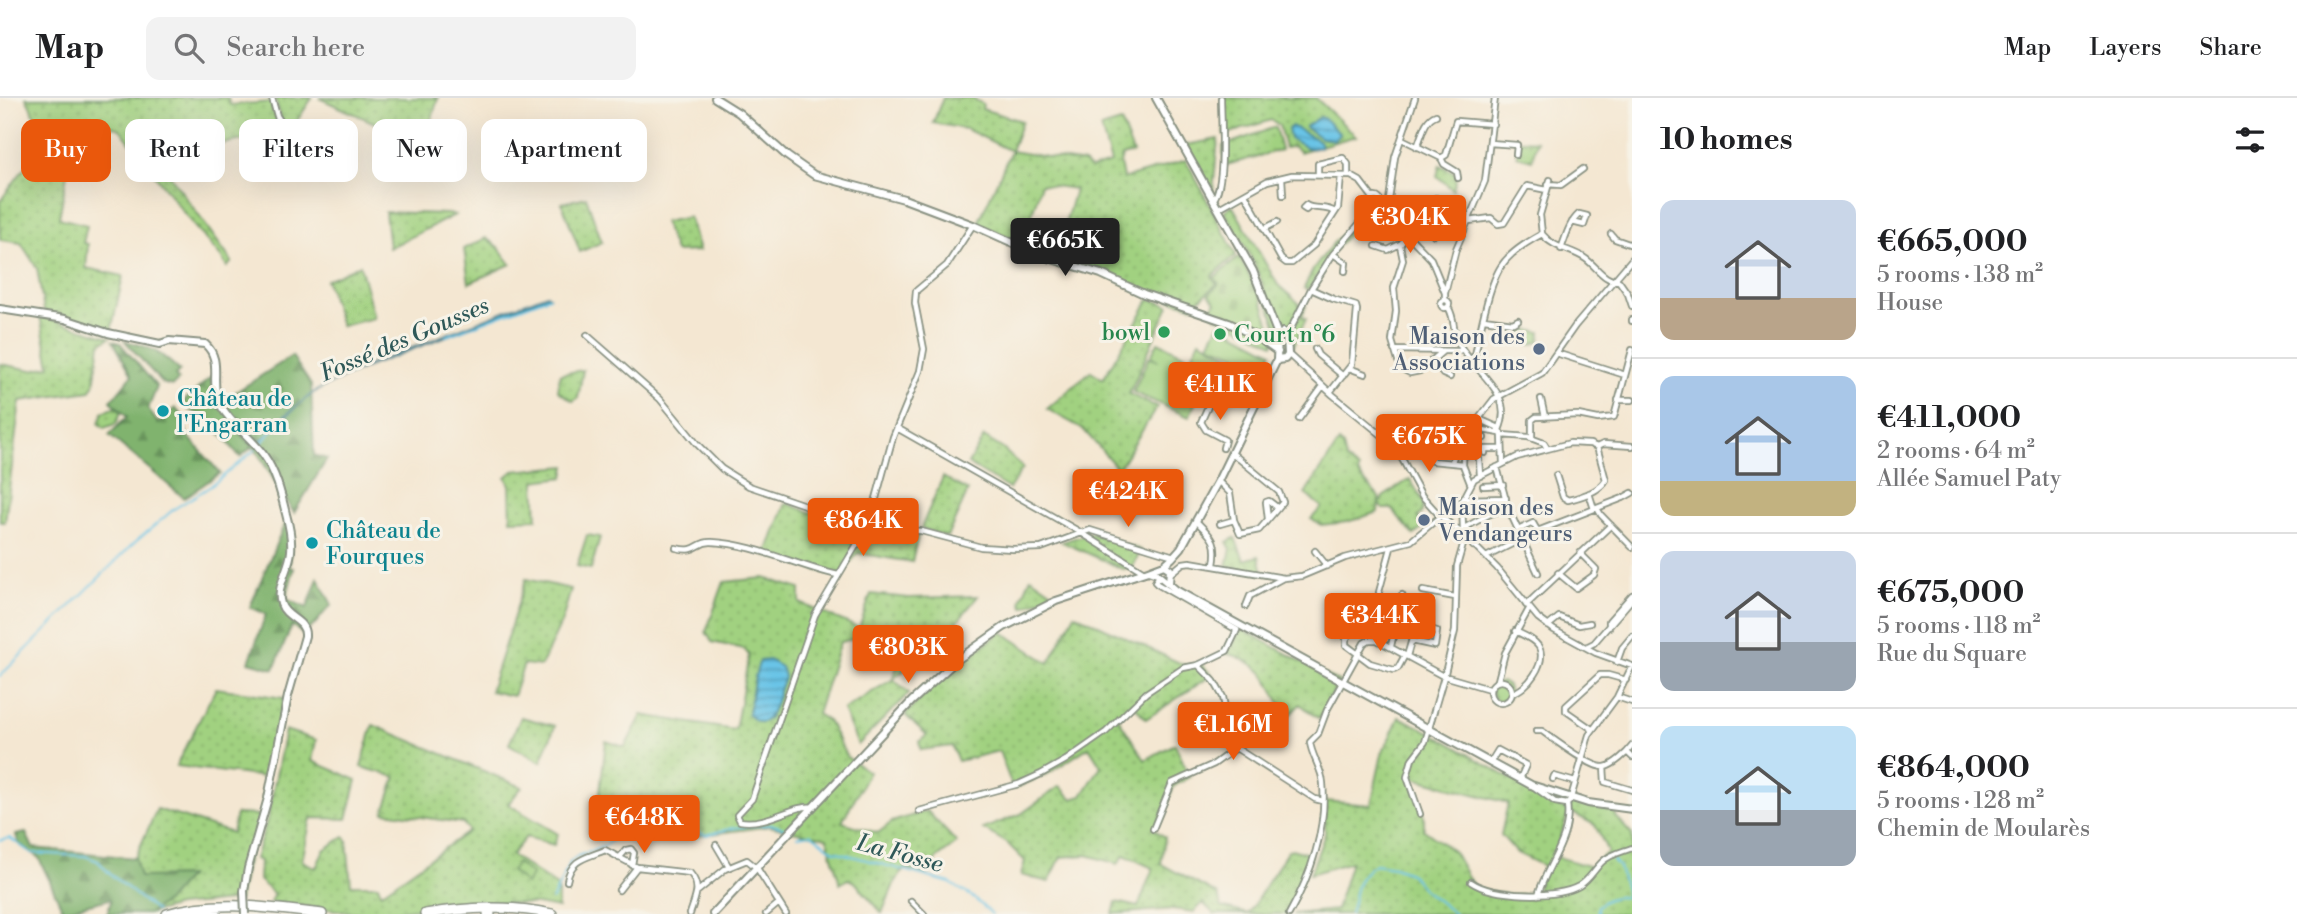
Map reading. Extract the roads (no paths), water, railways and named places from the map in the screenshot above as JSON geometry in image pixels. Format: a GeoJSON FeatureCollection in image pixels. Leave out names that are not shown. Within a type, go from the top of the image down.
{"type":"FeatureCollection","features":[{"type":"Feature","properties":{"kind":"highway"},"geometry":{"type":"LineString","coordinates":[[167,914],[193,907],[230,905],[321,914]]}},
{"type":"Feature","properties":{"kind":"highway"},"geometry":{"type":"LineString","coordinates":[[425,914],[483,905],[512,905],[562,914]]}},
{"type":"Feature","properties":{"kind":"highway"},"geometry":{"type":"LineString","coordinates":[[442,911],[511,907],[552,914]]}},
{"type":"Feature","properties":{"kind":"highway"},"geometry":{"type":"LineString","coordinates":[[194,914],[230,910],[278,914]]}},
{"type":"Feature","properties":{"kind":"highway"},"geometry":{"type":"LineString","coordinates":[[462,914],[526,914]]}},
{"type":"Feature","properties":{"kind":"street"},"geometry":{"type":"LineString","coordinates":[[272,98],[279,119]]}},
{"type":"Feature","properties":{"kind":"street"},"geometry":{"type":"LineString","coordinates":[[715,98],[738,113],[804,170],[839,183],[904,199],[973,225],[1042,256],[1101,274],[1144,294],[1228,323],[1281,354],[1395,446],[1422,496],[1440,516],[1463,533],[1548,626],[1586,648],[1632,666],[1618,697],[1592,729],[1569,802],[1563,840],[1538,895]]}},
{"type":"Feature","properties":{"kind":"street"},"geometry":{"type":"LineString","coordinates":[[1156,98],[1253,271],[1282,333],[1281,354],[1218,481],[1166,572]]}},
{"type":"Feature","properties":{"kind":"street"},"geometry":{"type":"LineString","coordinates":[[1214,199],[1218,193],[1221,167],[1222,98]]}},
{"type":"Feature","properties":{"kind":"street"},"geometry":{"type":"LineString","coordinates":[[1282,333],[1292,328],[1311,289],[1334,254],[1372,209],[1388,204],[1395,157],[1415,98]]}},
{"type":"Feature","properties":{"kind":"street"},"geometry":{"type":"LineString","coordinates":[[1496,98],[1485,181],[1448,275],[1445,300],[1449,303],[1456,340],[1498,396],[1503,412],[1500,431],[1503,464]]}},
{"type":"Feature","properties":{"kind":"street"},"geometry":{"type":"LineString","coordinates":[[1418,147],[1428,121],[1436,115]]}},
{"type":"Feature","properties":{"kind":"street"},"geometry":{"type":"LineString","coordinates":[[1441,158],[1446,155],[1456,121],[1493,124]]}},
{"type":"Feature","properties":{"kind":"street"},"geometry":{"type":"LineString","coordinates":[[1402,139],[1441,158],[1444,164],[1457,172],[1458,178]]}},
{"type":"Feature","properties":{"kind":"street"},"geometry":{"type":"LineString","coordinates":[[1490,143],[1518,143],[1516,155]]}},
{"type":"Feature","properties":{"kind":"street"},"geometry":{"type":"LineString","coordinates":[[1318,175],[1318,164],[1343,158],[1348,164],[1348,175]]}},
{"type":"Feature","properties":{"kind":"street"},"geometry":{"type":"LineString","coordinates":[[1469,221],[1491,218],[1498,224],[1504,223],[1527,187],[1561,185],[1583,169]]}},
{"type":"Feature","properties":{"kind":"street"},"geometry":{"type":"LineString","coordinates":[[1219,208],[1265,182],[1292,175],[1348,175],[1360,181],[1373,198],[1380,200],[1383,207],[1433,263],[1445,293]]}},
{"type":"Feature","properties":{"kind":"street"},"geometry":{"type":"LineString","coordinates":[[1245,194],[1281,259],[1292,263],[1314,246],[1338,208],[1341,176]]}},
{"type":"Feature","properties":{"kind":"street"},"geometry":{"type":"LineString","coordinates":[[1282,178],[1283,195]]}},
{"type":"Feature","properties":{"kind":"street"},"geometry":{"type":"LineString","coordinates":[[1548,185],[1540,220],[1542,234],[1561,249],[1586,259],[1607,279],[1619,281],[1632,306]]}},
{"type":"Feature","properties":{"kind":"street"},"geometry":{"type":"LineString","coordinates":[[1372,209],[1369,204],[1373,198]]}},
{"type":"Feature","properties":{"kind":"street"},"geometry":{"type":"LineString","coordinates":[[1309,207],[1325,207],[1335,212]]}},
{"type":"Feature","properties":{"kind":"street"},"geometry":{"type":"LineString","coordinates":[[1436,208],[1439,222],[1464,231]]}},
{"type":"Feature","properties":{"kind":"street"},"geometry":{"type":"LineString","coordinates":[[1264,229],[1277,222]]}},
{"type":"Feature","properties":{"kind":"street"},"geometry":{"type":"LineString","coordinates":[[1561,249],[1572,222]]}},
{"type":"Feature","properties":{"kind":"street"},"geometry":{"type":"LineString","coordinates":[[1434,235],[1442,224]]}},
{"type":"Feature","properties":{"kind":"street"},"geometry":{"type":"LineString","coordinates":[[814,808],[807,806],[773,819],[755,822],[740,821],[737,816],[752,799],[754,785],[815,615],[867,528],[897,428],[920,371],[923,349],[915,303],[916,291],[947,265],[973,225]]}},
{"type":"Feature","properties":{"kind":"street"},"geometry":{"type":"LineString","coordinates":[[1376,246],[1388,250],[1400,244],[1408,234]]}},
{"type":"Feature","properties":{"kind":"street"},"geometry":{"type":"LineString","coordinates":[[1471,359],[1475,355],[1489,297],[1501,266],[1512,254],[1542,234]]}},
{"type":"Feature","properties":{"kind":"street"},"geometry":{"type":"LineString","coordinates":[[1611,234],[1615,239],[1632,245]]}},
{"type":"Feature","properties":{"kind":"street"},"geometry":{"type":"LineString","coordinates":[[1400,244],[1402,263],[1394,288],[1394,350],[1402,367],[1410,373],[1420,371],[1443,351]]}},
{"type":"Feature","properties":{"kind":"street"},"geometry":{"type":"LineString","coordinates":[[1334,254],[1346,264],[1345,271]]}},
{"type":"Feature","properties":{"kind":"street"},"geometry":{"type":"LineString","coordinates":[[1395,446],[1428,445],[1463,438],[1492,400],[1536,377],[1632,259]]}},
{"type":"Feature","properties":{"kind":"street"},"geometry":{"type":"LineString","coordinates":[[1311,289],[1356,306],[1357,310],[1353,360],[1330,393]]}},
{"type":"Feature","properties":{"kind":"street"},"geometry":{"type":"LineString","coordinates":[[0,309],[65,319],[108,333],[160,344],[169,341],[205,344],[214,354],[216,395],[221,405],[263,454],[274,472],[287,517],[291,551],[280,598],[282,608],[302,624],[305,636],[282,720],[270,789],[248,868],[244,891],[245,914]]}},
{"type":"Feature","properties":{"kind":"street"},"geometry":{"type":"LineString","coordinates":[[1484,319],[1514,323],[1518,320]]}},
{"type":"Feature","properties":{"kind":"street"},"geometry":{"type":"LineString","coordinates":[[1281,354],[1282,333]]}},
{"type":"Feature","properties":{"kind":"street"},"geometry":{"type":"LineString","coordinates":[[587,335],[660,399],[697,443],[732,476],[761,491],[867,528],[921,531],[964,544],[1004,549],[1047,547],[1090,530],[1173,557]]}},
{"type":"Feature","properties":{"kind":"street"},"geometry":{"type":"LineString","coordinates":[[1315,349],[1318,355],[1343,376]]}},
{"type":"Feature","properties":{"kind":"street"},"geometry":{"type":"LineString","coordinates":[[1394,350],[1462,349]]}},
{"type":"Feature","properties":{"kind":"street"},"geometry":{"type":"LineString","coordinates":[[1532,437],[1532,419],[1545,416],[1614,417],[1632,350]]}},
{"type":"Feature","properties":{"kind":"street"},"geometry":{"type":"LineString","coordinates":[[1556,353],[1625,375]]}},
{"type":"Feature","properties":{"kind":"street"},"geometry":{"type":"LineString","coordinates":[[1432,360],[1443,374],[1450,377]]}},
{"type":"Feature","properties":{"kind":"street"},"geometry":{"type":"LineString","coordinates":[[1349,368],[1366,374]]}},
{"type":"Feature","properties":{"kind":"street"},"geometry":{"type":"LineString","coordinates":[[1219,382],[1201,420],[1206,430],[1225,440],[1223,448]]}},
{"type":"Feature","properties":{"kind":"street"},"geometry":{"type":"LineString","coordinates":[[1299,419],[1322,386]]}},
{"type":"Feature","properties":{"kind":"street"},"geometry":{"type":"LineString","coordinates":[[1541,398],[1545,416]]}},
{"type":"Feature","properties":{"kind":"street"},"geometry":{"type":"LineString","coordinates":[[1618,400],[1632,400]]}},
{"type":"Feature","properties":{"kind":"street"},"geometry":{"type":"LineString","coordinates":[[1479,419],[1500,431]]}},
{"type":"Feature","properties":{"kind":"street"},"geometry":{"type":"LineString","coordinates":[[1430,426],[1428,445],[1432,461],[1463,465]]}},
{"type":"Feature","properties":{"kind":"street"},"geometry":{"type":"LineString","coordinates":[[897,428],[1146,571]]}},
{"type":"Feature","properties":{"kind":"street"},"geometry":{"type":"LineString","coordinates":[[1471,428],[1532,437],[1544,443],[1546,448]]}},
{"type":"Feature","properties":{"kind":"street"},"geometry":{"type":"LineString","coordinates":[[1463,438],[1463,465],[1471,484]]}},
{"type":"Feature","properties":{"kind":"street"},"geometry":{"type":"LineString","coordinates":[[1480,476],[1474,438],[1484,438]]}},
{"type":"Feature","properties":{"kind":"street"},"geometry":{"type":"LineString","coordinates":[[1420,814],[1407,777],[1412,759],[1424,745],[1430,729],[1455,631],[1455,597],[1459,544],[1463,533],[1463,502],[1471,484],[1480,476],[1521,455],[1546,448],[1570,443],[1586,443],[1597,447],[1603,444],[1632,446]]}},
{"type":"Feature","properties":{"kind":"street"},"geometry":{"type":"LineString","coordinates":[[1556,475],[1565,499],[1603,486],[1606,481],[1597,447]]}},
{"type":"Feature","properties":{"kind":"street"},"geometry":{"type":"LineString","coordinates":[[1485,449],[1502,449]]}},
{"type":"Feature","properties":{"kind":"street"},"geometry":{"type":"LineString","coordinates":[[1447,452],[1454,456],[1452,462]]}},
{"type":"Feature","properties":{"kind":"street"},"geometry":{"type":"LineString","coordinates":[[1218,481],[1230,493],[1237,531],[1243,534],[1259,530],[1283,502],[1282,494],[1232,453]]}},
{"type":"Feature","properties":{"kind":"street"},"geometry":{"type":"LineString","coordinates":[[1464,456],[1477,455]]}},
{"type":"Feature","properties":{"kind":"street"},"geometry":{"type":"LineString","coordinates":[[1497,467],[1508,508],[1538,572]]}},
{"type":"Feature","properties":{"kind":"street"},"geometry":{"type":"LineString","coordinates":[[1483,486],[1503,485]]}},
{"type":"Feature","properties":{"kind":"street"},"geometry":{"type":"LineString","coordinates":[[1589,493],[1596,508],[1632,547]]}},
{"type":"Feature","properties":{"kind":"street"},"geometry":{"type":"LineString","coordinates":[[1518,530],[1533,523],[1537,530],[1541,530],[1632,493]]}},
{"type":"Feature","properties":{"kind":"street"},"geometry":{"type":"LineString","coordinates":[[919,811],[1014,785],[1041,774],[1106,732],[1146,693],[1183,668],[1198,665],[1227,651],[1237,630],[1157,584],[1155,582],[1166,572],[1187,562],[1284,578],[1302,576],[1352,556],[1391,548],[1414,539],[1440,516],[1463,502],[1506,498]]}},
{"type":"Feature","properties":{"kind":"street"},"geometry":{"type":"LineString","coordinates":[[1269,519],[1266,502],[1269,501],[1278,508]]}},
{"type":"Feature","properties":{"kind":"street"},"geometry":{"type":"LineString","coordinates":[[1463,502],[1471,507]]}},
{"type":"Feature","properties":{"kind":"street"},"geometry":{"type":"LineString","coordinates":[[1463,533],[1490,514],[1508,508]]}},
{"type":"Feature","properties":{"kind":"street"},"geometry":{"type":"LineString","coordinates":[[1220,524],[1234,520]]}},
{"type":"Feature","properties":{"kind":"street"},"geometry":{"type":"LineString","coordinates":[[1196,521],[1216,545],[1214,565]]}},
{"type":"Feature","properties":{"kind":"street"},"geometry":{"type":"LineString","coordinates":[[1498,680],[1509,683],[1512,692],[1508,700],[1500,703],[1492,699],[1489,689],[1498,680],[1502,661],[1528,607],[1558,573],[1611,525]]}},
{"type":"Feature","properties":{"kind":"street"},"geometry":{"type":"LineString","coordinates":[[1463,533],[1466,530],[1475,534],[1479,542],[1473,546]]}},
{"type":"Feature","properties":{"kind":"street"},"geometry":{"type":"LineString","coordinates":[[1486,557],[1522,539]]}},
{"type":"Feature","properties":{"kind":"street"},"geometry":{"type":"LineString","coordinates":[[676,548],[692,550],[711,542],[772,554],[838,575]]}},
{"type":"Feature","properties":{"kind":"street"},"geometry":{"type":"LineString","coordinates":[[1181,547],[1182,556],[1187,562]]}},
{"type":"Feature","properties":{"kind":"street"},"geometry":{"type":"LineString","coordinates":[[1379,592],[1391,548]]}},
{"type":"Feature","properties":{"kind":"street"},"geometry":{"type":"LineString","coordinates":[[1315,551],[1327,566]]}},
{"type":"Feature","properties":{"kind":"street"},"geometry":{"type":"LineString","coordinates":[[1558,573],[1576,588],[1594,575],[1595,567],[1580,553]]}},
{"type":"Feature","properties":{"kind":"street"},"geometry":{"type":"LineString","coordinates":[[713,914],[912,701],[957,660],[1004,627],[1041,608],[1146,571],[1166,572]]}},
{"type":"Feature","properties":{"kind":"street"},"geometry":{"type":"LineString","coordinates":[[1166,572],[1176,590],[1531,785],[1569,802],[1632,809]]}},
{"type":"Feature","properties":{"kind":"street"},"geometry":{"type":"LineString","coordinates":[[1246,606],[1250,596],[1284,578]]}},
{"type":"Feature","properties":{"kind":"street"},"geometry":{"type":"LineString","coordinates":[[1423,590],[1455,597]]}},
{"type":"Feature","properties":{"kind":"street"},"geometry":{"type":"LineString","coordinates":[[1391,646],[1397,620],[1365,608],[1346,641],[1346,645],[1370,663],[1394,670],[1398,668],[1412,642],[1420,611],[1406,604],[1402,595]]}},
{"type":"Feature","properties":{"kind":"street"},"geometry":{"type":"LineString","coordinates":[[1586,648],[1609,627],[1632,597]]}},
{"type":"Feature","properties":{"kind":"street"},"geometry":{"type":"LineString","coordinates":[[1548,626],[1560,617],[1579,625],[1590,623]]}},
{"type":"Feature","properties":{"kind":"street"},"geometry":{"type":"LineString","coordinates":[[1412,642],[1433,647],[1438,634],[1436,630],[1416,625]]}},
{"type":"Feature","properties":{"kind":"street"},"geometry":{"type":"LineString","coordinates":[[1512,692],[1519,691],[1529,681],[1541,657],[1536,643],[1515,631]]}},
{"type":"Feature","properties":{"kind":"street"},"geometry":{"type":"LineString","coordinates":[[1617,662],[1622,648],[1632,636]]}},
{"type":"Feature","properties":{"kind":"street"},"geometry":{"type":"LineString","coordinates":[[1289,914],[1310,869],[1321,836],[1322,778],[1310,744],[1318,734],[1327,710],[1362,645],[1369,640],[1377,640],[1444,676],[1489,689]]}},
{"type":"Feature","properties":{"kind":"street"},"geometry":{"type":"LineString","coordinates":[[1198,665],[1214,681],[1223,697],[1236,748],[1315,799],[1323,801]]}},
{"type":"Feature","properties":{"kind":"street"},"geometry":{"type":"LineString","coordinates":[[1592,729],[1566,711],[1566,706],[1600,675],[1626,680]]}},
{"type":"Feature","properties":{"kind":"street"},"geometry":{"type":"LineString","coordinates":[[1618,697],[1632,702]]}},
{"type":"Feature","properties":{"kind":"street"},"geometry":{"type":"LineString","coordinates":[[1536,731],[1542,731],[1581,758],[1604,767]]}},
{"type":"Feature","properties":{"kind":"street"},"geometry":{"type":"LineString","coordinates":[[1604,767],[1632,746]]}},
{"type":"Feature","properties":{"kind":"street"},"geometry":{"type":"LineString","coordinates":[[1153,829],[1174,781],[1214,764],[1236,748]]}},
{"type":"Feature","properties":{"kind":"street"},"geometry":{"type":"LineString","coordinates":[[1490,763],[1498,750],[1513,757],[1526,765],[1520,779]]}},
{"type":"Feature","properties":{"kind":"street"},"geometry":{"type":"LineString","coordinates":[[1627,752],[1632,757]]}},
{"type":"Feature","properties":{"kind":"street"},"geometry":{"type":"LineString","coordinates":[[1604,767],[1605,782],[1632,790]]}},
{"type":"Feature","properties":{"kind":"street"},"geometry":{"type":"LineString","coordinates":[[1554,776],[1575,782]]}},
{"type":"Feature","properties":{"kind":"street"},"geometry":{"type":"LineString","coordinates":[[716,845],[729,867]]}},
{"type":"Feature","properties":{"kind":"street"},"geometry":{"type":"LineString","coordinates":[[1471,882],[1500,893],[1556,894],[1575,888],[1587,880],[1608,858],[1632,848]]}},
{"type":"Feature","properties":{"kind":"street"},"geometry":{"type":"LineString","coordinates":[[619,858],[626,850],[631,849],[634,853],[635,866],[620,890]]}},
{"type":"Feature","properties":{"kind":"street"},"geometry":{"type":"LineString","coordinates":[[567,881],[570,869],[580,859],[605,850],[635,866],[690,873],[696,881],[698,891],[690,914]]}},
{"type":"Feature","properties":{"kind":"street"},"geometry":{"type":"LineString","coordinates":[[698,891],[729,867],[747,860],[757,868],[786,914]]}},
{"type":"Feature","properties":{"kind":"street"},"geometry":{"type":"LineString","coordinates":[[911,901],[924,914]]}},
{"type":"Feature","properties":{"kind":"street"},"geometry":{"type":"LineString","coordinates":[[766,914],[779,903]]}},
{"type":"Feature","properties":{"kind":"water"},"geometry":{"type":"Polygon","coordinates":[[[1320,117],[1340,134],[1334,140],[1321,138],[1305,127],[1320,117]]]}},
{"type":"Feature","properties":{"kind":"water"},"geometry":{"type":"Polygon","coordinates":[[[1292,126],[1319,141],[1321,146],[1309,148],[1290,139],[1288,129],[1292,126]]]}},
{"type":"Feature","properties":{"kind":"water"},"geometry":{"type":"Polygon","coordinates":[[[547,294],[549,296],[334,382],[367,366],[547,294]]]}},
{"type":"Feature","properties":{"kind":"water"},"geometry":{"type":"Polygon","coordinates":[[[297,406],[272,431],[284,416],[297,406]]]}},
{"type":"Feature","properties":{"kind":"water"},"geometry":{"type":"Polygon","coordinates":[[[769,660],[781,667],[784,678],[770,716],[761,722],[748,714],[758,666],[760,661],[769,660]]]}},
{"type":"Feature","properties":{"kind":"waterway","name":"Fossé des Gousses"},"geometry":{"type":"LineString","coordinates":[[446,336],[549,297]]}},
{"type":"Feature","properties":{"kind":"waterway","name":"Fossé des Gousses"},"geometry":{"type":"LineString","coordinates":[[259,446],[282,418]]}},
{"type":"Feature","properties":{"kind":"waterway","name":"Fossé des Gousses"},"geometry":{"type":"LineString","coordinates":[[0,676],[133,544],[174,509],[211,486],[255,450]]}},
{"type":"Feature","properties":{"kind":"waterway","name":"La Fosse"},"geometry":{"type":"LineString","coordinates":[[552,900],[571,861],[605,846],[622,831],[667,823],[706,835],[756,825],[773,825],[787,829]]}},
{"type":"Feature","properties":{"kind":"waterway","name":"La Fosse"},"geometry":{"type":"LineString","coordinates":[[797,836],[811,834],[834,851],[950,883],[992,914]]}},
{"type":"Feature","properties":{"kind":"waterway","name":"La Fosse"},"geometry":{"type":"LineString","coordinates":[[0,840],[10,838],[31,853],[85,856],[98,861],[156,911]]}},
{"type":"Feature","properties":{"kind":"waterway"},"geometry":{"type":"LineString","coordinates":[[1598,914],[1598,906],[1604,901],[1614,897],[1625,898],[1619,867],[1613,860]]}},
{"type":"Feature","properties":{"kind":"waterway","name":"La Fosse"},"geometry":{"type":"LineString","coordinates":[[1350,914],[1359,880],[1375,864],[1410,873],[1423,889],[1455,914]]}},
{"type":"Feature","properties":{"kind":"place","name":"bowl"},"geometry":{"type":"Point","coordinates":[1164,332]}},
{"type":"Feature","properties":{"kind":"place","name":"Court n°6"},"geometry":{"type":"Point","coordinates":[1220,334]}},
{"type":"Feature","properties":{"kind":"place","name":"Maison des Associations"},"geometry":{"type":"Point","coordinates":[1539,349]}},
{"type":"Feature","properties":{"kind":"place","name":"Château de l'Engarran"},"geometry":{"type":"Point","coordinates":[163,411]}},
{"type":"Feature","properties":{"kind":"place","name":"Maison des Vendangeurs"},"geometry":{"type":"Point","coordinates":[1424,520]}},
{"type":"Feature","properties":{"kind":"place","name":"Château de Fourques"},"geometry":{"type":"Point","coordinates":[312,543]}}]}
